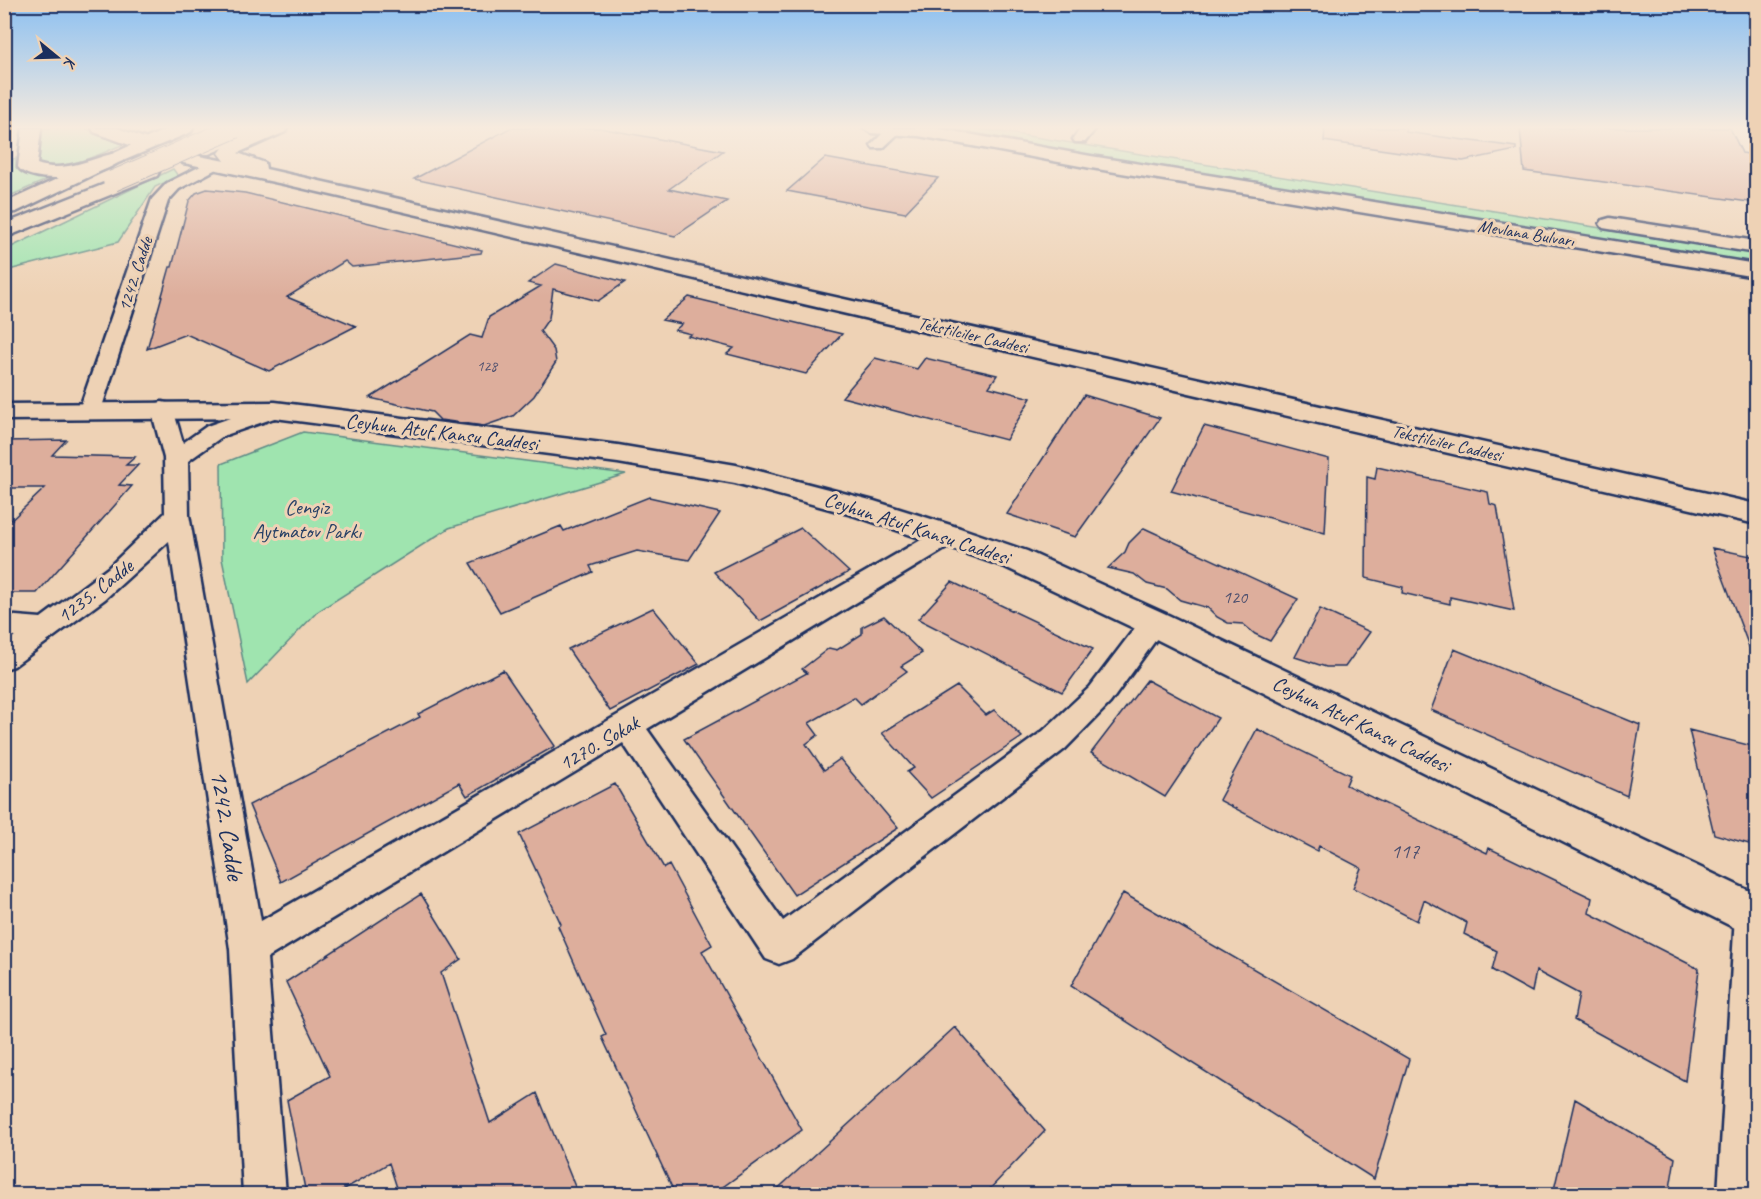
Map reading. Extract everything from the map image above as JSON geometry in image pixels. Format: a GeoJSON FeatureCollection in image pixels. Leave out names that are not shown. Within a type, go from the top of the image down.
{"type":"FeatureCollection","features":[{"type":"Feature","properties":{"kind":"main road"},"geometry":{"type":"LineString","coordinates":[[4,212],[61,184]]}},
{"type":"Feature","properties":{"kind":"main road"},"geometry":{"type":"LineString","coordinates":[[4,212],[86,184]]}},
{"type":"Feature","properties":{"kind":"main road"},"geometry":{"type":"LineString","coordinates":[[4,232],[93,184]]}},
{"type":"Feature","properties":{"kind":"main road"},"geometry":{"type":"LineString","coordinates":[[4,232],[120,184]]}},
{"type":"Feature","properties":{"kind":"main road","name":"Tekstilciler Caddesi"},"geometry":{"type":"LineString","coordinates":[[308,184],[1756,514]]}},
{"type":"Feature","properties":{"kind":"main road","name":"Mevlana Bulvarı"},"geometry":{"type":"LineString","coordinates":[[1225,184],[1756,271]]}},
{"type":"Feature","properties":{"kind":"main road","name":"Mevlana Bulvarı"},"geometry":{"type":"LineString","coordinates":[[1591,221],[1756,247]]}},
{"type":"Feature","properties":{"kind":"main road","name":"Ceyhun Atuf Kansu Caddesi"},"geometry":{"type":"LineString","coordinates":[[4,412],[162,409],[274,410],[618,454],[736,474],[949,535],[1016,559],[1154,623],[1755,915]]}},
{"type":"Feature","properties":{"kind":"street","name":"1242. Cadde"},"geometry":{"type":"LineString","coordinates":[[90,410],[159,199],[177,184]]}},
{"type":"Feature","properties":{"kind":"street","name":"1242. Cadde"},"geometry":{"type":"LineString","coordinates":[[162,409],[176,458],[177,515],[248,949],[264,1194]]}},
{"type":"Feature","properties":{"kind":"street"},"geometry":{"type":"LineString","coordinates":[[176,458],[215,430],[274,410]]}},
{"type":"Feature","properties":{"kind":"street","name":"1235. Cadde"},"geometry":{"type":"LineString","coordinates":[[4,658],[46,629],[127,566],[156,539],[177,515]]}},
{"type":"Feature","properties":{"kind":"street","name":"1270. Sokak"},"geometry":{"type":"LineString","coordinates":[[248,949],[949,535]]}},
{"type":"Feature","properties":{"kind":"street"},"geometry":{"type":"LineString","coordinates":[[628,726],[779,946],[1054,740],[1100,695],[1154,623]]}},
{"type":"Feature","properties":{"kind":"street"},"geometry":{"type":"LineString","coordinates":[[4,625],[46,629]]}},
{"type":"Feature","properties":{"kind":"street"},"geometry":{"type":"LineString","coordinates":[[1739,1194],[1755,915]]}},
{"type":"Feature","properties":{"kind":"green space"},"geometry":{"type":"Polygon","coordinates":[[[6,184],[37,184],[5,198],[6,184]]]}},
{"type":"Feature","properties":{"kind":"green space"},"geometry":{"type":"Polygon","coordinates":[[[142,184],[161,184],[155,187],[118,242],[5,271],[5,250],[142,184]]]}},
{"type":"Feature","properties":{"kind":"green space"},"geometry":{"type":"Polygon","coordinates":[[[1258,184],[1326,184],[1756,253],[1756,265],[1258,184]]]}},
{"type":"Feature","properties":{"kind":"green space","name":"Cengiz Aytmatov Parkı"},"geometry":{"type":"Polygon","coordinates":[[[303,432],[626,474],[449,528],[317,612],[248,684],[222,559],[221,464],[303,432]]]}},
{"type":"Feature","properties":{"kind":"building"},"geometry":{"type":"Polygon","coordinates":[[[437,184],[676,184],[669,189],[727,201],[675,236],[437,184]]]}},
{"type":"Feature","properties":{"kind":"building"},"geometry":{"type":"Polygon","coordinates":[[[795,184],[932,184],[905,213],[787,191],[795,184]]]}},
{"type":"Feature","properties":{"kind":"building"},"geometry":{"type":"Polygon","coordinates":[[[1618,184],[1756,184],[1756,203],[1618,184]]]}},
{"type":"Feature","properties":{"kind":"building"},"geometry":{"type":"Polygon","coordinates":[[[207,189],[245,193],[482,250],[481,253],[352,267],[345,261],[287,297],[356,326],[269,371],[186,334],[147,349],[189,201],[196,193],[207,189]]]}},
{"type":"Feature","properties":{"kind":"building"},"geometry":{"type":"Polygon","coordinates":[[[556,264],[625,282],[598,301],[553,289],[549,318],[540,331],[554,350],[556,362],[534,396],[513,416],[484,426],[440,420],[432,412],[370,398],[470,335],[482,338],[489,317],[541,286],[528,283],[556,264]]]}},
{"type":"Feature","properties":{"kind":"building"},"geometry":{"type":"Polygon","coordinates":[[[689,297],[842,334],[806,374],[727,354],[734,348],[688,336],[691,334],[675,330],[682,324],[662,320],[689,297]]]}},
{"type":"Feature","properties":{"kind":"building"},"geometry":{"type":"Polygon","coordinates":[[[875,358],[917,369],[925,358],[997,375],[989,387],[1031,398],[1006,440],[842,397],[875,358]]]}},
{"type":"Feature","properties":{"kind":"building"},"geometry":{"type":"Polygon","coordinates":[[[1084,395],[1160,418],[1075,537],[1007,514],[1084,395]]]}},
{"type":"Feature","properties":{"kind":"building"},"geometry":{"type":"Polygon","coordinates":[[[1204,426],[1329,459],[1325,533],[1171,491],[1204,426]]]}},
{"type":"Feature","properties":{"kind":"building"},"geometry":{"type":"Polygon","coordinates":[[[66,440],[52,455],[135,457],[126,465],[138,465],[119,485],[132,486],[37,593],[4,593],[4,527],[45,488],[4,488],[4,441],[66,440]]]}},
{"type":"Feature","properties":{"kind":"building"},"geometry":{"type":"Polygon","coordinates":[[[1377,467],[1488,492],[1490,504],[1497,506],[1514,611],[1450,597],[1450,604],[1402,593],[1403,587],[1366,578],[1367,477],[1375,479],[1377,467]]]}},
{"type":"Feature","properties":{"kind":"building"},"geometry":{"type":"Polygon","coordinates":[[[649,497],[720,513],[689,560],[637,551],[590,566],[593,572],[500,612],[470,563],[561,526],[564,531],[649,497]]]}},
{"type":"Feature","properties":{"kind":"building"},"geometry":{"type":"Polygon","coordinates":[[[801,528],[849,572],[760,621],[714,572],[801,528]]]}},
{"type":"Feature","properties":{"kind":"building"},"geometry":{"type":"Polygon","coordinates":[[[1144,528],[1298,599],[1270,641],[1255,634],[1243,624],[1228,623],[1208,608],[1180,600],[1167,589],[1147,584],[1134,574],[1108,568],[1125,552],[1129,543],[1144,528]]]}},
{"type":"Feature","properties":{"kind":"building"},"geometry":{"type":"Polygon","coordinates":[[[1712,548],[1756,557],[1756,660],[1754,660],[1712,548]]]}},
{"type":"Feature","properties":{"kind":"building"},"geometry":{"type":"Polygon","coordinates":[[[952,582],[1093,649],[1062,692],[918,619],[952,582]]]}},
{"type":"Feature","properties":{"kind":"building"},"geometry":{"type":"Polygon","coordinates":[[[653,608],[699,664],[610,711],[568,649],[653,608]]]}},
{"type":"Feature","properties":{"kind":"building"},"geometry":{"type":"Polygon","coordinates":[[[1320,609],[1370,632],[1345,667],[1326,667],[1295,657],[1320,609]]]}},
{"type":"Feature","properties":{"kind":"building"},"geometry":{"type":"Polygon","coordinates":[[[884,616],[922,653],[901,666],[907,671],[861,704],[854,697],[809,723],[818,735],[806,744],[824,770],[840,759],[898,828],[794,895],[684,739],[807,673],[802,669],[829,648],[837,650],[862,634],[862,627],[884,616]]]}},
{"type":"Feature","properties":{"kind":"building"},"geometry":{"type":"Polygon","coordinates":[[[1454,649],[1640,725],[1627,796],[1431,710],[1454,649]]]}},
{"type":"Feature","properties":{"kind":"building"},"geometry":{"type":"Polygon","coordinates":[[[503,670],[555,746],[467,796],[459,783],[281,882],[249,805],[420,717],[418,714],[503,670]]]}},
{"type":"Feature","properties":{"kind":"building"},"geometry":{"type":"Polygon","coordinates":[[[1147,680],[1218,718],[1165,797],[1091,753],[1147,680]]]}},
{"type":"Feature","properties":{"kind":"building"},"geometry":{"type":"Polygon","coordinates":[[[957,686],[986,715],[994,710],[1022,737],[931,798],[907,772],[914,768],[882,733],[957,686]]]}},
{"type":"Feature","properties":{"kind":"building"},"geometry":{"type":"Polygon","coordinates":[[[1257,729],[1350,775],[1346,785],[1487,853],[1489,848],[1592,898],[1589,913],[1699,969],[1685,1081],[1574,1020],[1579,994],[1536,971],[1532,992],[1492,970],[1497,951],[1464,934],[1467,923],[1424,900],[1417,921],[1353,888],[1361,868],[1319,846],[1317,851],[1219,800],[1257,729]]]}},
{"type":"Feature","properties":{"kind":"building"},"geometry":{"type":"Polygon","coordinates":[[[1689,730],[1756,747],[1756,846],[1714,834],[1689,730]]]}},
{"type":"Feature","properties":{"kind":"building"},"geometry":{"type":"Polygon","coordinates":[[[615,784],[664,868],[669,865],[712,945],[702,951],[802,1130],[713,1194],[675,1194],[602,1037],[606,1035],[558,926],[561,924],[519,834],[615,784]]]}},
{"type":"Feature","properties":{"kind":"building"},"geometry":{"type":"Polygon","coordinates":[[[1123,893],[1409,1059],[1374,1179],[1071,986],[1123,893]]]}},
{"type":"Feature","properties":{"kind":"building"},"geometry":{"type":"Polygon","coordinates":[[[421,894],[461,959],[441,973],[490,1123],[537,1093],[578,1194],[399,1194],[389,1163],[336,1194],[306,1194],[287,1100],[330,1076],[286,982],[421,894]]]}},
{"type":"Feature","properties":{"kind":"building"},"geometry":{"type":"Polygon","coordinates":[[[955,1027],[1045,1131],[985,1194],[772,1194],[955,1027]]]}},
{"type":"Feature","properties":{"kind":"building"},"geometry":{"type":"Polygon","coordinates":[[[1575,1099],[1675,1158],[1669,1194],[1553,1194],[1575,1099]]]}}]}
